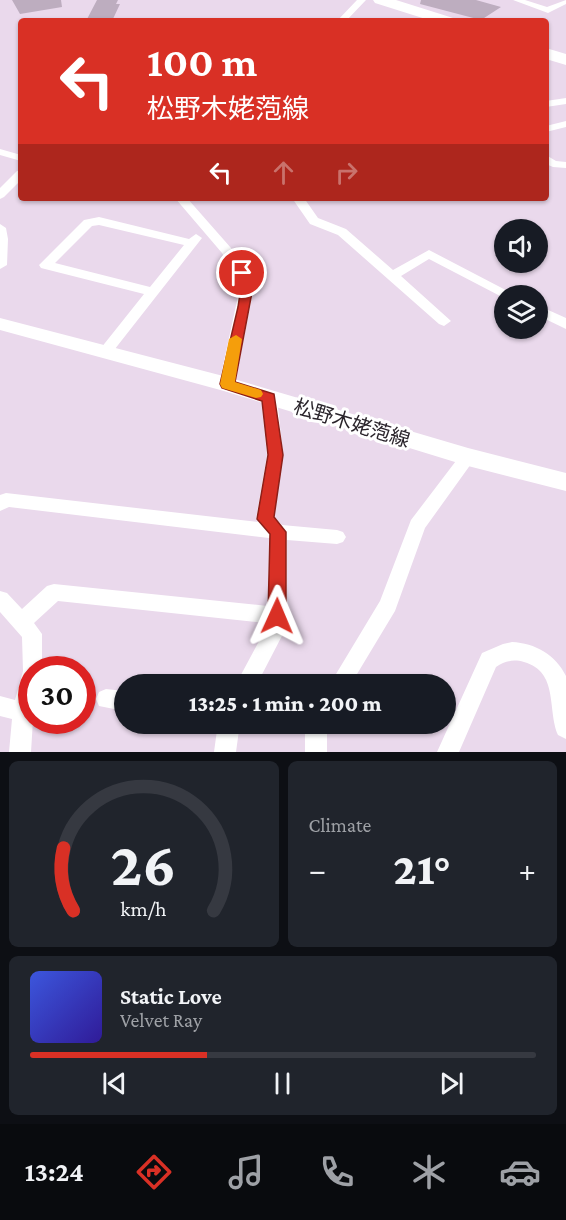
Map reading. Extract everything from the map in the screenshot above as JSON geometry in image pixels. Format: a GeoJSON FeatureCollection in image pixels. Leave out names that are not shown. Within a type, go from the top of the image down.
{"type":"FeatureCollection","features":[{"type":"Feature","properties":{"kind":"highway"},"geometry":{"type":"LineString","coordinates":[[390,1],[439,18]]}},
{"type":"Feature","properties":{"kind":"highway"},"geometry":{"type":"LineString","coordinates":[[549,54],[566,60]]}},
{"type":"Feature","properties":{"kind":"main road","name":"松野木姥萢線"},"geometry":{"type":"LineString","coordinates":[[0,324],[227,384],[468,457],[566,482]]}},
{"type":"Feature","properties":{"kind":"street"},"geometry":{"type":"LineString","coordinates":[[343,18],[362,0]]}},
{"type":"Feature","properties":{"kind":"street"},"geometry":{"type":"LineString","coordinates":[[517,0],[548,9],[566,1]]}},
{"type":"Feature","properties":{"kind":"street"},"geometry":{"type":"LineString","coordinates":[[549,94],[563,101]]}},
{"type":"Feature","properties":{"kind":"street"},"geometry":{"type":"LineString","coordinates":[[549,128],[566,124]]}},
{"type":"Feature","properties":{"kind":"street"},"geometry":{"type":"LineString","coordinates":[[0,152],[18,157]]}},
{"type":"Feature","properties":{"kind":"street"},"geometry":{"type":"LineString","coordinates":[[549,160],[554,164],[566,165]]}},
{"type":"Feature","properties":{"kind":"street"},"geometry":{"type":"LineString","coordinates":[[0,195],[18,176]]}},
{"type":"Feature","properties":{"kind":"street"},"geometry":{"type":"LineString","coordinates":[[183,201],[242,273],[247,287],[227,384]]}},
{"type":"Feature","properties":{"kind":"street"},"geometry":{"type":"LineString","coordinates":[[300,201],[314,221],[342,232],[444,321]]}},
{"type":"Feature","properties":{"kind":"street"},"geometry":{"type":"LineString","coordinates":[[153,292],[46,265],[87,223],[99,221],[191,243]]}},
{"type":"Feature","properties":{"kind":"street"},"geometry":{"type":"LineString","coordinates":[[106,351],[205,227]]}},
{"type":"Feature","properties":{"kind":"street"},"geometry":{"type":"LineString","coordinates":[[0,228],[2,239],[0,265]]}},
{"type":"Feature","properties":{"kind":"street"},"geometry":{"type":"LineString","coordinates":[[392,276],[429,254],[494,287]]}},
{"type":"Feature","properties":{"kind":"street"},"geometry":{"type":"LineString","coordinates":[[548,315],[566,324]]}},
{"type":"Feature","properties":{"kind":"street"},"geometry":{"type":"LineString","coordinates":[[251,674],[274,632],[277,616],[278,532],[265,519],[275,455],[269,398]]}},
{"type":"Feature","properties":{"kind":"street"},"geometry":{"type":"LineString","coordinates":[[346,674],[388,605],[417,525],[468,457]]}},
{"type":"Feature","properties":{"kind":"street"},"geometry":{"type":"LineString","coordinates":[[0,504],[6,500],[337,537]]}},
{"type":"Feature","properties":{"kind":"street"},"geometry":{"type":"LineString","coordinates":[[22,621],[54,592],[277,616]]}},
{"type":"Feature","properties":{"kind":"street"},"geometry":{"type":"LineString","coordinates":[[0,598],[32,633],[32,656]]}},
{"type":"Feature","properties":{"kind":"street"},"geometry":{"type":"LineString","coordinates":[[448,752],[489,660],[499,653],[518,650],[550,664],[558,678],[566,728]]}},
{"type":"Feature","properties":{"kind":"street"},"geometry":{"type":"LineString","coordinates":[[0,706],[18,711]]}},
{"type":"Feature","properties":{"kind":"street"},"geometry":{"type":"LineString","coordinates":[[20,752],[21,734]]}},
{"type":"Feature","properties":{"kind":"street"},"geometry":{"type":"LineString","coordinates":[[225,752],[227,734]]}},
{"type":"Feature","properties":{"kind":"street"},"geometry":{"type":"LineString","coordinates":[[316,734],[316,752]]}},
{"type":"Feature","properties":{"kind":"building"},"geometry":{"type":"Polygon","coordinates":[[[12,0],[61,0],[62,7],[20,14],[12,0]]]}},
{"type":"Feature","properties":{"kind":"building"},"geometry":{"type":"Polygon","coordinates":[[[97,0],[118,0],[116,4],[120,4],[113,18],[88,18],[97,0]]]}},
{"type":"Feature","properties":{"kind":"building"},"geometry":{"type":"Polygon","coordinates":[[[421,0],[476,0],[501,7],[484,18],[473,18],[420,4],[421,0]]]}},
{"type":"Feature","properties":{"kind":"slow traffic"},"geometry":{"type":"LineString","coordinates":[[236,339],[227,384],[256,394]]}},
{"type":"Feature","properties":{"kind":"route"},"geometry":{"type":"LineString","coordinates":[[242,273],[247,287],[227,384],[269,398],[275,455],[265,519],[278,532],[277,616]]}}]}
